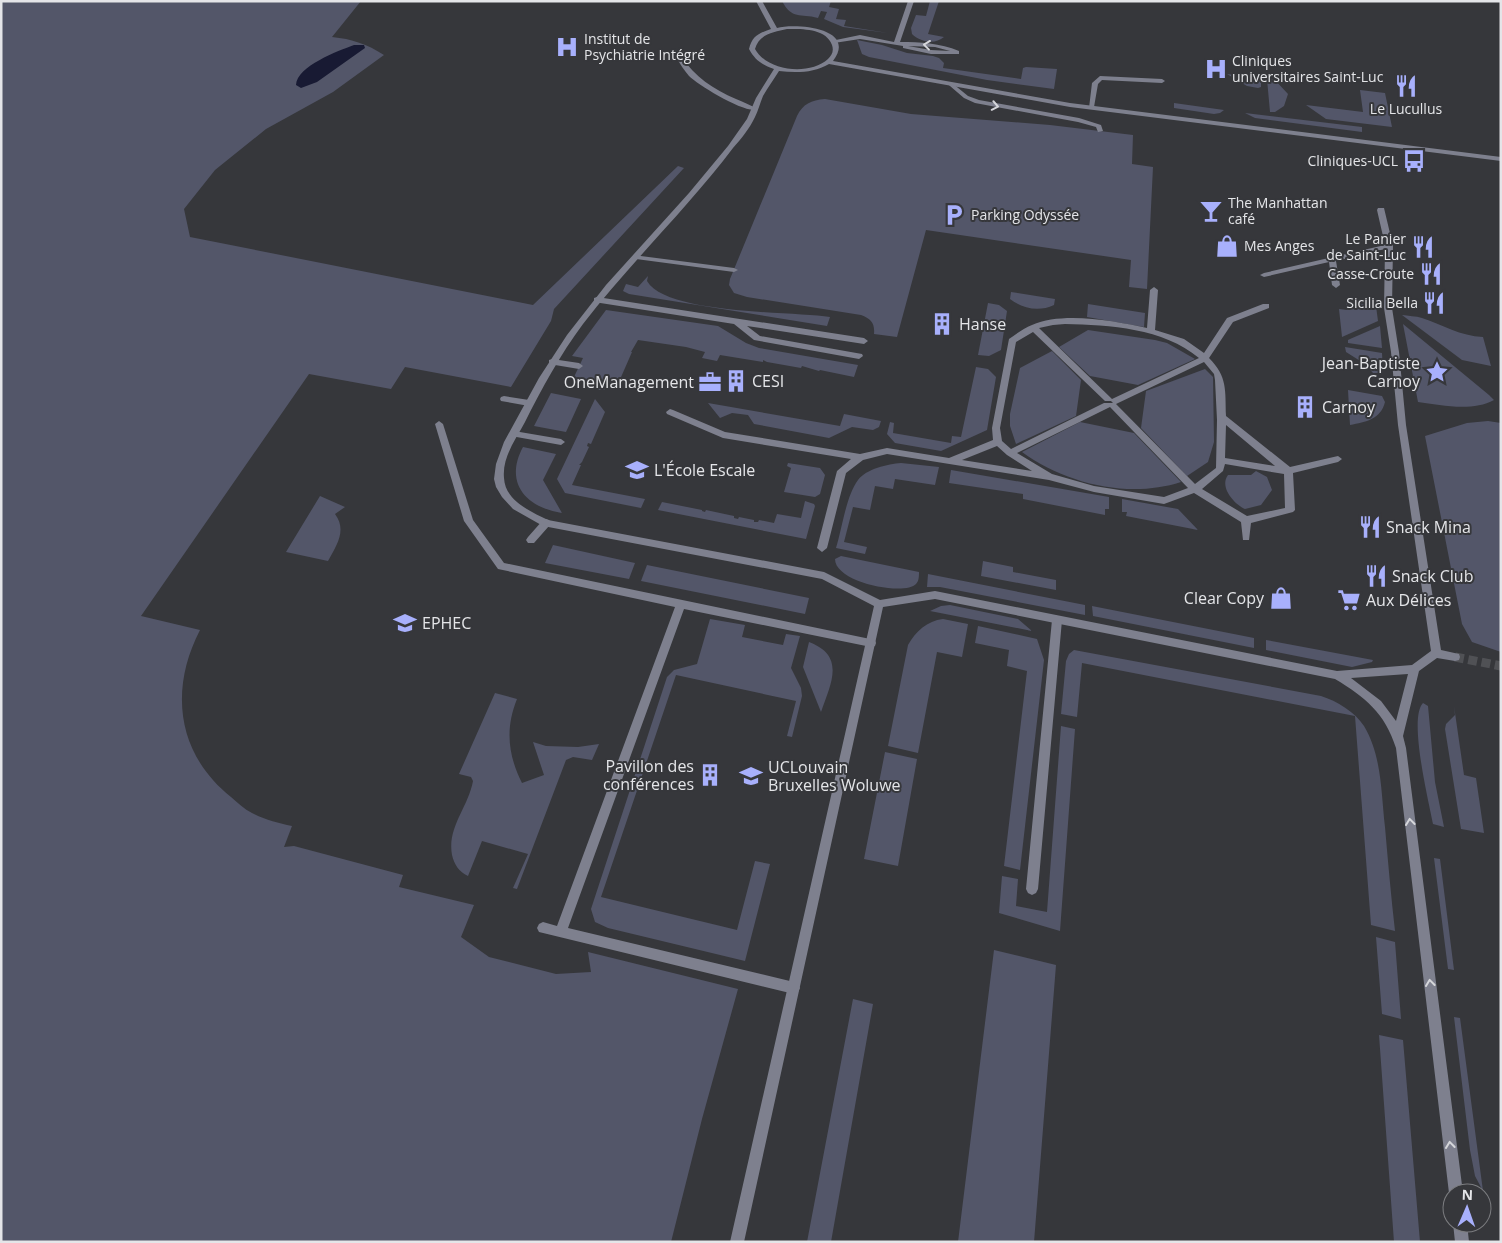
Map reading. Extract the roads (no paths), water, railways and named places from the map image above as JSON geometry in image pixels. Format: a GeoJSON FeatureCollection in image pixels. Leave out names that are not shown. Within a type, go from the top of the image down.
{"type":"FeatureCollection","features":[{"type":"Feature","properties":{"kind":"street"},"geometry":{"type":"LineString","coordinates":[[758,1],[774,29]]}},
{"type":"Feature","properties":{"kind":"street"},"geometry":{"type":"LineString","coordinates":[[896,44],[911,1]]}},
{"type":"Feature","properties":{"kind":"street"},"geometry":{"type":"LineString","coordinates":[[787,27],[815,30],[834,41],[837,48],[835,56],[828,62],[811,69],[777,69],[765,65],[757,59],[752,52],[751,46],[755,39],[774,29],[787,27]]}},
{"type":"Feature","properties":{"kind":"street"},"geometry":{"type":"LineString","coordinates":[[834,41],[860,37],[896,44],[917,51],[942,54],[957,52],[945,47],[896,44]]}},
{"type":"Feature","properties":{"kind":"street"},"geometry":{"type":"LineString","coordinates":[[679,57],[683,65],[710,88],[729,99],[754,109]]}},
{"type":"Feature","properties":{"kind":"street"},"geometry":{"type":"LineString","coordinates":[[828,62],[952,85],[1091,107],[1501,160]]}},
{"type":"Feature","properties":{"kind":"street"},"geometry":{"type":"LineString","coordinates":[[777,69],[758,98],[750,120],[716,164],[598,300],[552,362],[529,403],[501,464],[499,480],[514,506],[546,523],[819,575],[879,604],[935,595],[1337,675],[1414,669],[1436,653],[1455,657]]}},
{"type":"Feature","properties":{"kind":"street"},"geometry":{"type":"LineString","coordinates":[[1091,107],[1095,83],[1100,78],[1162,81]]}},
{"type":"Feature","properties":{"kind":"street"},"geometry":{"type":"LineString","coordinates":[[952,85],[966,97],[977,102],[1080,120],[1099,126],[1100,131]]}},
{"type":"Feature","properties":{"kind":"street"},"geometry":{"type":"LineString","coordinates":[[1381,210],[1389,246],[1388,308],[1395,352],[1402,424],[1436,653]]}},
{"type":"Feature","properties":{"kind":"street"},"geometry":{"type":"LineString","coordinates":[[1264,274],[1389,246]]}},
{"type":"Feature","properties":{"kind":"street"},"geometry":{"type":"LineString","coordinates":[[636,257],[734,270]]}},
{"type":"Feature","properties":{"kind":"street"},"geometry":{"type":"LineString","coordinates":[[1332,259],[1336,285]]}},
{"type":"Feature","properties":{"kind":"street"},"geometry":{"type":"LineString","coordinates":[[1151,332],[1154,290]]}},
{"type":"Feature","properties":{"kind":"street"},"geometry":{"type":"LineString","coordinates":[[598,300],[864,341]]}},
{"type":"Feature","properties":{"kind":"street"},"geometry":{"type":"LineString","coordinates":[[1010,452],[1205,358],[1230,320],[1266,306]]}},
{"type":"Feature","properties":{"kind":"street"},"geometry":{"type":"LineString","coordinates":[[822,548],[842,471],[860,458],[887,451],[1049,478],[1094,489],[1164,501],[1195,488],[1220,469],[1219,376],[1205,358],[1180,341],[1151,332],[1078,320],[1052,322],[1033,327],[1012,340],[996,428],[998,442],[1049,478]]}},
{"type":"Feature","properties":{"kind":"street"},"geometry":{"type":"LineString","coordinates":[[736,321],[757,338],[859,356]]}},
{"type":"Feature","properties":{"kind":"street"},"geometry":{"type":"LineString","coordinates":[[1033,327],[1195,488],[1246,520],[1290,510],[1288,471],[1220,417]]}},
{"type":"Feature","properties":{"kind":"street"},"geometry":{"type":"LineString","coordinates":[[552,362],[579,366]]}},
{"type":"Feature","properties":{"kind":"street"},"geometry":{"type":"LineString","coordinates":[[504,399],[529,403]]}},
{"type":"Feature","properties":{"kind":"street"},"geometry":{"type":"LineString","coordinates":[[670,412],[722,435],[860,458]]}},
{"type":"Feature","properties":{"kind":"street"},"geometry":{"type":"LineString","coordinates":[[439,424],[469,521],[501,566],[871,643]]}},
{"type":"Feature","properties":{"kind":"street"},"geometry":{"type":"LineString","coordinates":[[514,434],[561,442]]}},
{"type":"Feature","properties":{"kind":"street"},"geometry":{"type":"LineString","coordinates":[[948,461],[998,442]]}},
{"type":"Feature","properties":{"kind":"street"},"geometry":{"type":"LineString","coordinates":[[1220,460],[1288,471],[1338,459]]}},
{"type":"Feature","properties":{"kind":"street"},"geometry":{"type":"LineString","coordinates":[[1246,520],[1246,537]]}},
{"type":"Feature","properties":{"kind":"street"},"geometry":{"type":"LineString","coordinates":[[531,540],[546,523]]}},
{"type":"Feature","properties":{"kind":"street"},"geometry":{"type":"LineString","coordinates":[[561,932],[680,604]]}},
{"type":"Feature","properties":{"kind":"street"},"geometry":{"type":"LineString","coordinates":[[737,1242],[879,604]]}},
{"type":"Feature","properties":{"kind":"street"},"geometry":{"type":"LineString","coordinates":[[1032,889],[1056,620]]}},
{"type":"Feature","properties":{"kind":"street"},"geometry":{"type":"LineString","coordinates":[[1398,735],[1414,669]]}},
{"type":"Feature","properties":{"kind":"street"},"geometry":{"type":"LineString","coordinates":[[1337,675],[1365,692],[1387,714],[1398,735],[1455,1183]]}},
{"type":"Feature","properties":{"kind":"street"},"geometry":{"type":"LineString","coordinates":[[543,928],[794,988]]}},
{"type":"Feature","properties":{"kind":"tunnel"},"geometry":{"type":"LineString","coordinates":[[1455,657],[1501,666]]}},
{"type":"Feature","properties":{"kind":"place","name":"Institut de Psychiatrie Intégré"},"geometry":{"type":"Point","coordinates":[567,47]}},
{"type":"Feature","properties":{"kind":"place","name":"Cliniques universitaires Saint-Luc"},"geometry":{"type":"Point","coordinates":[1216,69]}},
{"type":"Feature","properties":{"kind":"place","name":"Le Lucullus"},"geometry":{"type":"Point","coordinates":[1406,86]}},
{"type":"Feature","properties":{"kind":"place","name":"Cliniques-UCL"},"geometry":{"type":"Point","coordinates":[1414,161]}},
{"type":"Feature","properties":{"kind":"place","name":"The Manhattan café"},"geometry":{"type":"Point","coordinates":[1211,211]}},
{"type":"Feature","properties":{"kind":"place","name":"Parking Odyssée"},"geometry":{"type":"Point","coordinates":[954,215]}},
{"type":"Feature","properties":{"kind":"place","name":"Mes Anges"},"geometry":{"type":"Point","coordinates":[1227,246]}},
{"type":"Feature","properties":{"kind":"place","name":"Le Panier de Saint-Luc"},"geometry":{"type":"Point","coordinates":[1423,247]}},
{"type":"Feature","properties":{"kind":"place","name":"Casse-Croute"},"geometry":{"type":"Point","coordinates":[1431,274]}},
{"type":"Feature","properties":{"kind":"place","name":"Sicilia Bella"},"geometry":{"type":"Point","coordinates":[1434,303]}},
{"type":"Feature","properties":{"kind":"place","name":"Hanse"},"geometry":{"type":"Point","coordinates":[942,324]}},
{"type":"Feature","properties":{"kind":"place","name":"Jean-Baptiste Carnoy"},"geometry":{"type":"Point","coordinates":[1437,372]}},
{"type":"Feature","properties":{"kind":"place","name":"CESI"},"geometry":{"type":"Point","coordinates":[736,381]}},
{"type":"Feature","properties":{"kind":"place","name":"OneManagement"},"geometry":{"type":"Point","coordinates":[710,382]}},
{"type":"Feature","properties":{"kind":"place","name":"Carnoy"},"geometry":{"type":"Point","coordinates":[1305,407]}},
{"type":"Feature","properties":{"kind":"place","name":"L'École Escale"},"geometry":{"type":"Point","coordinates":[637,470]}},
{"type":"Feature","properties":{"kind":"place","name":"Snack Mina"},"geometry":{"type":"Point","coordinates":[1370,527]}},
{"type":"Feature","properties":{"kind":"place","name":"Snack Club"},"geometry":{"type":"Point","coordinates":[1376,576]}},
{"type":"Feature","properties":{"kind":"place","name":"Clear Copy"},"geometry":{"type":"Point","coordinates":[1281,598]}},
{"type":"Feature","properties":{"kind":"place","name":"Aux Délices"},"geometry":{"type":"Point","coordinates":[1349,600]}},
{"type":"Feature","properties":{"kind":"place","name":"EPHEC"},"geometry":{"type":"Point","coordinates":[405,623]}},
{"type":"Feature","properties":{"kind":"place","name":"Pavillon des conférences"},"geometry":{"type":"Point","coordinates":[710,775]}},
{"type":"Feature","properties":{"kind":"place","name":"UCLouvain Bruxelles Woluwe"},"geometry":{"type":"Point","coordinates":[751,776]}}]}
